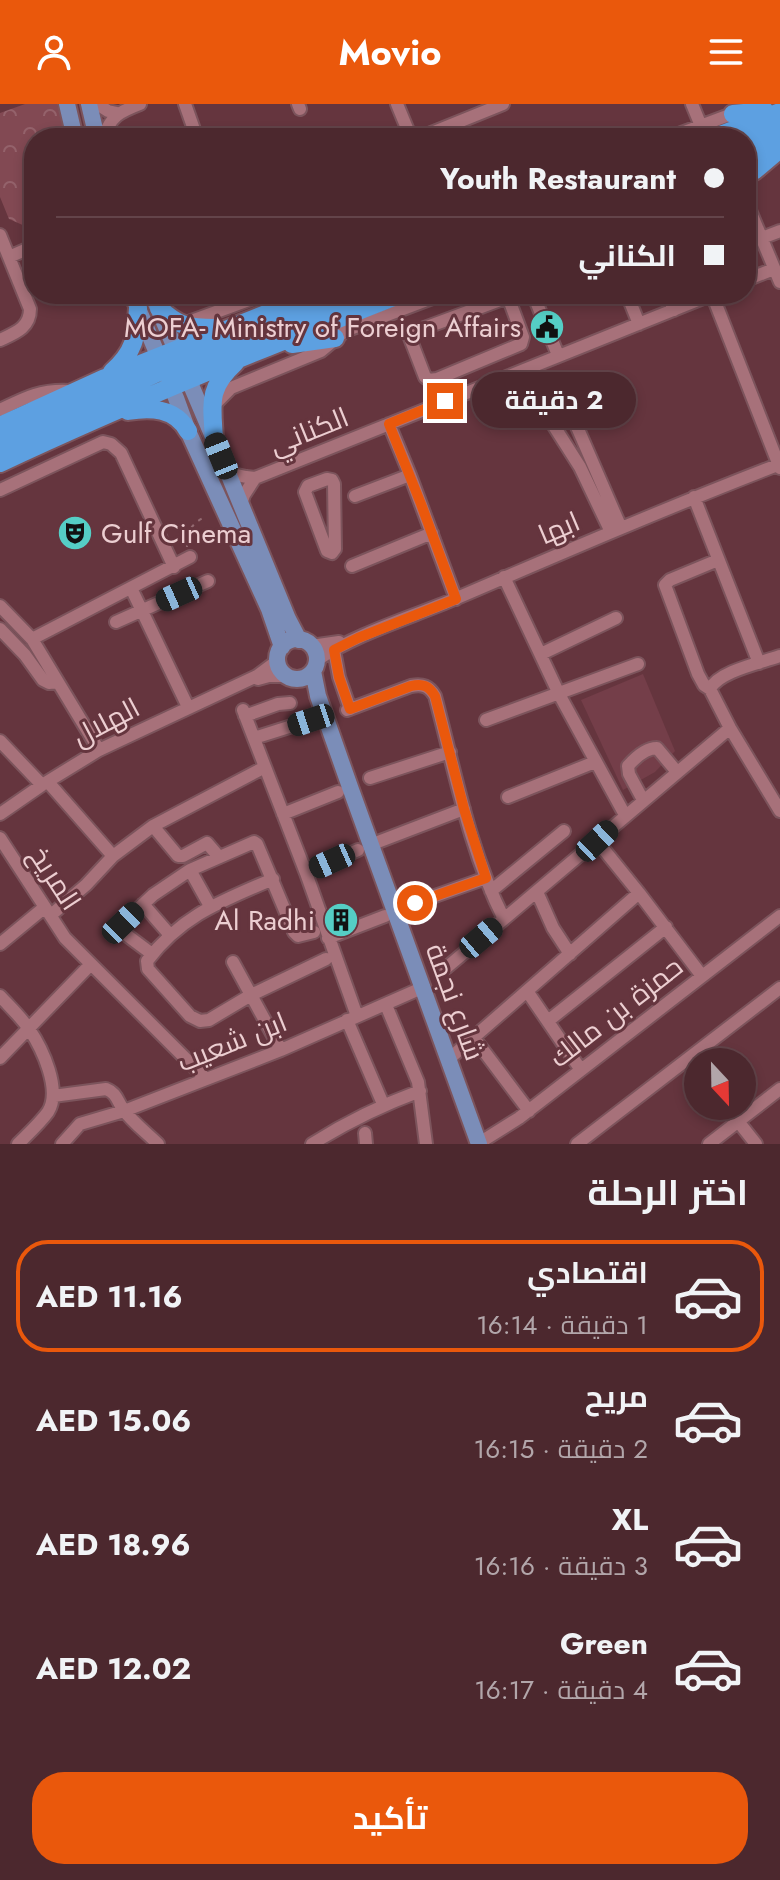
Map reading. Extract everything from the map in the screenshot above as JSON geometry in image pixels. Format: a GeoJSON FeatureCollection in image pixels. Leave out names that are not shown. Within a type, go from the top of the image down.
{"type":"FeatureCollection","features":[{"type":"Feature","properties":{"kind":"highway"},"geometry":{"type":"LineString","coordinates":[[721,128],[780,111]]}},
{"type":"Feature","properties":{"kind":"highway"},"geometry":{"type":"LineString","coordinates":[[733,114],[780,111]]}},
{"type":"Feature","properties":{"kind":"highway"},"geometry":{"type":"LineString","coordinates":[[756,139],[780,129]]}},
{"type":"Feature","properties":{"kind":"highway"},"geometry":{"type":"LineString","coordinates":[[756,162],[780,143]]}},
{"type":"Feature","properties":{"kind":"highway"},"geometry":{"type":"LineString","coordinates":[[756,163],[780,149]]}},
{"type":"Feature","properties":{"kind":"highway"},"geometry":{"type":"LineString","coordinates":[[105,378],[125,360],[133,347],[136,335],[135,304]]}},
{"type":"Feature","properties":{"kind":"highway"},"geometry":{"type":"LineString","coordinates":[[159,304],[176,323],[191,328],[230,328]]}},
{"type":"Feature","properties":{"kind":"highway"},"geometry":{"type":"LineString","coordinates":[[183,364],[230,328],[291,304]]}},
{"type":"Feature","properties":{"kind":"highway"},"geometry":{"type":"LineString","coordinates":[[0,426],[105,378],[164,371],[335,304]]}},
{"type":"Feature","properties":{"kind":"highway"},"geometry":{"type":"LineString","coordinates":[[183,364],[244,356],[376,304]]}},
{"type":"Feature","properties":{"kind":"highway"},"geometry":{"type":"LineString","coordinates":[[269,346],[335,338]]}},
{"type":"Feature","properties":{"kind":"highway"},"geometry":{"type":"LineString","coordinates":[[0,463],[101,416],[164,371],[175,362],[177,355],[183,364]]}},
{"type":"Feature","properties":{"kind":"highway"},"geometry":{"type":"LineString","coordinates":[[214,439],[214,392],[219,380],[244,356]]}},
{"type":"Feature","properties":{"kind":"highway"},"geometry":{"type":"LineString","coordinates":[[0,444],[140,372]]}},
{"type":"Feature","properties":{"kind":"highway"},"geometry":{"type":"LineString","coordinates":[[101,416],[157,409],[177,418],[188,431]]}},
{"type":"Feature","properties":{"kind":"main road"},"geometry":{"type":"LineString","coordinates":[[67,104],[73,128]]}},
{"type":"Feature","properties":{"kind":"main road"},"geometry":{"type":"LineString","coordinates":[[89,104],[97,128]]}},
{"type":"Feature","properties":{"kind":"main road"},"geometry":{"type":"LineString","coordinates":[[136,304],[188,431],[269,609],[285,666],[318,696]]}},
{"type":"Feature","properties":{"kind":"main road","name":"شارع نجمة"},"geometry":{"type":"LineString","coordinates":[[157,304],[288,619],[310,654],[318,696],[364,848],[424,987],[479,1144]]}},
{"type":"Feature","properties":{"kind":"main road"},"geometry":{"type":"LineString","coordinates":[[289,641],[310,654],[305,677],[285,666],[289,641]]}},
{"type":"Feature","properties":{"kind":"street"},"geometry":{"type":"LineString","coordinates":[[97,104],[117,113]]}},
{"type":"Feature","properties":{"kind":"street"},"geometry":{"type":"LineString","coordinates":[[106,128],[117,113],[140,104]]}},
{"type":"Feature","properties":{"kind":"street"},"geometry":{"type":"LineString","coordinates":[[185,104],[193,128]]}},
{"type":"Feature","properties":{"kind":"street"},"geometry":{"type":"LineString","coordinates":[[397,104],[407,128]]}},
{"type":"Feature","properties":{"kind":"street"},"geometry":{"type":"LineString","coordinates":[[444,128],[503,104]]}},
{"type":"Feature","properties":{"kind":"street"},"geometry":{"type":"LineString","coordinates":[[692,104],[705,128]]}},
{"type":"Feature","properties":{"kind":"street"},"geometry":{"type":"LineString","coordinates":[[713,128],[733,114],[757,104]]}},
{"type":"Feature","properties":{"kind":"street"},"geometry":{"type":"LineString","coordinates":[[756,166],[780,161]]}},
{"type":"Feature","properties":{"kind":"street"},"geometry":{"type":"LineString","coordinates":[[756,224],[780,282]]}},
{"type":"Feature","properties":{"kind":"street"},"geometry":{"type":"LineString","coordinates":[[762,238],[780,231]]}},
{"type":"Feature","properties":{"kind":"street"},"geometry":{"type":"LineString","coordinates":[[0,235],[24,294]]}},
{"type":"Feature","properties":{"kind":"street"},"geometry":{"type":"LineString","coordinates":[[9,257],[24,250]]}},
{"type":"Feature","properties":{"kind":"street"},"geometry":{"type":"LineString","coordinates":[[756,276],[774,269]]}},
{"type":"Feature","properties":{"kind":"street"},"geometry":{"type":"LineString","coordinates":[[0,340],[22,329],[28,322],[28,304]]}},
{"type":"Feature","properties":{"kind":"street"},"geometry":{"type":"LineString","coordinates":[[176,323],[194,321],[239,304]]}},
{"type":"Feature","properties":{"kind":"street"},"geometry":{"type":"LineString","coordinates":[[212,407],[231,388],[321,351],[345,331],[417,304]]}},
{"type":"Feature","properties":{"kind":"street"},"geometry":{"type":"LineString","coordinates":[[484,304],[411,333],[410,338],[425,377],[437,379],[521,344],[523,337],[510,304]]}},
{"type":"Feature","properties":{"kind":"street"},"geometry":{"type":"LineString","coordinates":[[537,304],[558,355]]}},
{"type":"Feature","properties":{"kind":"street"},"geometry":{"type":"LineString","coordinates":[[631,304],[639,324]]}},
{"type":"Feature","properties":{"kind":"street"},"geometry":{"type":"LineString","coordinates":[[671,304],[674,310]]}},
{"type":"Feature","properties":{"kind":"street","name":"الكناني"},"geometry":{"type":"LineString","coordinates":[[228,473],[255,478],[684,304]]}},
{"type":"Feature","properties":{"kind":"street"},"geometry":{"type":"LineString","coordinates":[[716,304],[779,465]]}},
{"type":"Feature","properties":{"kind":"street"},"geometry":{"type":"LineString","coordinates":[[0,410],[43,391],[75,391]]}},
{"type":"Feature","properties":{"kind":"street"},"geometry":{"type":"LineString","coordinates":[[602,499],[547,415],[547,410],[560,402],[567,404],[616,530]]}},
{"type":"Feature","properties":{"kind":"street"},"geometry":{"type":"LineString","coordinates":[[389,424],[456,599]]}},
{"type":"Feature","properties":{"kind":"street"},"geometry":{"type":"LineString","coordinates":[[0,490],[103,442],[111,444],[121,453],[174,567]]}},
{"type":"Feature","properties":{"kind":"street"},"geometry":{"type":"LineString","coordinates":[[299,461],[308,487],[305,494],[327,551],[332,553],[335,549],[333,482],[327,479],[308,487]]}},
{"type":"Feature","properties":{"kind":"street","name":"ابها"},"geometry":{"type":"LineString","coordinates":[[310,654],[334,650],[694,497],[779,465]]}},
{"type":"Feature","properties":{"kind":"street"},"geometry":{"type":"LineString","coordinates":[[355,496],[410,475]]}},
{"type":"Feature","properties":{"kind":"street","name":"الكناني"},"geometry":{"type":"LineString","coordinates":[[241,504],[255,478]]}},
{"type":"Feature","properties":{"kind":"street"},"geometry":{"type":"LineString","coordinates":[[694,497],[759,663]]}},
{"type":"Feature","properties":{"kind":"street"},"geometry":{"type":"LineString","coordinates":[[352,566],[432,533]]}},
{"type":"Feature","properties":{"kind":"street"},"geometry":{"type":"LineString","coordinates":[[32,639],[190,557]]}},
{"type":"Feature","properties":{"kind":"street"},"geometry":{"type":"LineString","coordinates":[[718,560],[665,585],[698,674],[710,689],[780,811]]}},
{"type":"Feature","properties":{"kind":"street"},"geometry":{"type":"LineString","coordinates":[[504,577],[559,694],[625,815]]}},
{"type":"Feature","properties":{"kind":"street"},"geometry":{"type":"LineString","coordinates":[[116,622],[208,581]]}},
{"type":"Feature","properties":{"kind":"street"},"geometry":{"type":"LineString","coordinates":[[131,588],[188,707]]}},
{"type":"Feature","properties":{"kind":"street"},"geometry":{"type":"LineString","coordinates":[[0,606],[32,639],[99,750]]}},
{"type":"Feature","properties":{"kind":"street"},"geometry":{"type":"LineString","coordinates":[[541,654],[616,618]]}},
{"type":"Feature","properties":{"kind":"street"},"geometry":{"type":"LineString","coordinates":[[0,629],[43,680],[57,682]]}},
{"type":"Feature","properties":{"kind":"street","name":"ابها"},"geometry":{"type":"LineString","coordinates":[[310,654],[324,645],[358,638]]}},
{"type":"Feature","properties":{"kind":"street"},"geometry":{"type":"LineString","coordinates":[[334,650],[349,710],[411,686],[420,684],[431,689],[464,809],[501,921],[509,934]]}},
{"type":"Feature","properties":{"kind":"street"},"geometry":{"type":"LineString","coordinates":[[710,689],[717,679],[779,658]]}},
{"type":"Feature","properties":{"kind":"street"},"geometry":{"type":"LineString","coordinates":[[486,720],[638,664]]}},
{"type":"Feature","properties":{"kind":"street","name":"الهلال"},"geometry":{"type":"LineString","coordinates":[[0,814],[99,750],[188,707],[285,666]]}},
{"type":"Feature","properties":{"kind":"street"},"geometry":{"type":"LineString","coordinates":[[290,703],[244,713],[306,873],[383,1104]]}},
{"type":"Feature","properties":{"kind":"street"},"geometry":{"type":"LineString","coordinates":[[254,738],[311,720]]}},
{"type":"Feature","properties":{"kind":"street"},"geometry":{"type":"LineString","coordinates":[[446,968],[730,728]]}},
{"type":"Feature","properties":{"kind":"street"},"geometry":{"type":"LineString","coordinates":[[0,741],[45,783],[113,856]]}},
{"type":"Feature","properties":{"kind":"street"},"geometry":{"type":"LineString","coordinates":[[643,800],[629,774],[631,762],[657,748],[677,772]]}},
{"type":"Feature","properties":{"kind":"street"},"geometry":{"type":"LineString","coordinates":[[370,778],[450,752]]}},
{"type":"Feature","properties":{"kind":"street"},"geometry":{"type":"LineString","coordinates":[[508,797],[595,762]]}},
{"type":"Feature","properties":{"kind":"street"},"geometry":{"type":"LineString","coordinates":[[0,944],[86,885],[113,856],[153,826],[265,767]]}},
{"type":"Feature","properties":{"kind":"street"},"geometry":{"type":"LineString","coordinates":[[283,814],[338,792]]}},
{"type":"Feature","properties":{"kind":"street"},"geometry":{"type":"LineString","coordinates":[[306,873],[464,809]]}},
{"type":"Feature","properties":{"kind":"street"},"geometry":{"type":"LineString","coordinates":[[153,826],[178,856],[207,843],[219,857]]}},
{"type":"Feature","properties":{"kind":"street"},"geometry":{"type":"LineString","coordinates":[[491,891],[564,831]]}},
{"type":"Feature","properties":{"kind":"street","name":"المريخ"},"geometry":{"type":"LineString","coordinates":[[0,838],[65,938],[206,1079]]}},
{"type":"Feature","properties":{"kind":"street"},"geometry":{"type":"LineString","coordinates":[[597,841],[702,976]]}},
{"type":"Feature","properties":{"kind":"street"},"geometry":{"type":"LineString","coordinates":[[152,954],[125,930],[143,904],[190,870],[254,842],[296,934],[314,932]]}},
{"type":"Feature","properties":{"kind":"street"},"geometry":{"type":"LineString","coordinates":[[190,870],[210,906]]}},
{"type":"Feature","properties":{"kind":"street"},"geometry":{"type":"LineString","coordinates":[[415,903],[486,878]]}},
{"type":"Feature","properties":{"kind":"street"},"geometry":{"type":"LineString","coordinates":[[273,879],[210,906],[170,935],[147,961],[148,969],[190,1016],[200,1021],[209,1020],[251,995],[326,959]]}},
{"type":"Feature","properties":{"kind":"street"},"geometry":{"type":"LineString","coordinates":[[537,892],[553,928],[570,954]]}},
{"type":"Feature","properties":{"kind":"street"},"geometry":{"type":"LineString","coordinates":[[449,1059],[639,893]]}},
{"type":"Feature","properties":{"kind":"street"},"geometry":{"type":"LineString","coordinates":[[143,904],[170,935]]}},
{"type":"Feature","properties":{"kind":"street"},"geometry":{"type":"LineString","coordinates":[[328,938],[385,916]]}},
{"type":"Feature","properties":{"kind":"street","name":"حمزة بن مالك"},"geometry":{"type":"LineString","coordinates":[[479,1144],[529,1111],[780,916]]}},
{"type":"Feature","properties":{"kind":"street"},"geometry":{"type":"LineString","coordinates":[[548,1021],[666,927]]}},
{"type":"Feature","properties":{"kind":"street"},"geometry":{"type":"LineString","coordinates":[[233,962],[281,1050]]}},
{"type":"Feature","properties":{"kind":"street"},"geometry":{"type":"LineString","coordinates":[[0,1058],[91,964]]}},
{"type":"Feature","properties":{"kind":"street","name":"ابن شعيب"},"geometry":{"type":"LineString","coordinates":[[62,1144],[80,1124],[124,1111],[281,1050],[424,987]]}},
{"type":"Feature","properties":{"kind":"street"},"geometry":{"type":"LineString","coordinates":[[701,1048],[780,988]]}},
{"type":"Feature","properties":{"kind":"street"},"geometry":{"type":"LineString","coordinates":[[527,991],[581,1070]]}},
{"type":"Feature","properties":{"kind":"street"},"geometry":{"type":"LineString","coordinates":[[0,996],[28,1028],[44,1056],[53,1096],[48,1112],[18,1144]]}},
{"type":"Feature","properties":{"kind":"street"},"geometry":{"type":"LineString","coordinates":[[386,1005],[420,1091],[426,1144]]}},
{"type":"Feature","properties":{"kind":"street"},"geometry":{"type":"LineString","coordinates":[[474,1038],[529,1111]]}},
{"type":"Feature","properties":{"kind":"street"},"geometry":{"type":"LineString","coordinates":[[577,1144],[684,1061]]}},
{"type":"Feature","properties":{"kind":"street"},"geometry":{"type":"LineString","coordinates":[[53,1096],[109,1089],[124,1111],[158,1144]]}},
{"type":"Feature","properties":{"kind":"street"},"geometry":{"type":"LineString","coordinates":[[709,1144],[780,1089]]}},
{"type":"Feature","properties":{"kind":"street"},"geometry":{"type":"LineString","coordinates":[[312,1144],[383,1104],[420,1091]]}},
{"type":"Feature","properties":{"kind":"street"},"geometry":{"type":"LineString","coordinates":[[738,1121],[756,1144]]}},
{"type":"Feature","properties":{"kind":"path"},"geometry":{"type":"LineString","coordinates":[[190,557],[187,541],[189,530],[205,517]]}},
{"type":"Feature","properties":{"kind":"shaded area"},"geometry":{"type":"Polygon","coordinates":[[[643,674],[675,751],[655,772],[623,790],[581,700],[643,674]]]}},
{"type":"Feature","properties":{"kind":"green space"},"geometry":{"type":"Polygon","coordinates":[[[25,104],[57,104],[63,128],[24,128],[24,226],[9,219],[0,197],[0,113],[25,104]]]}},
{"type":"Feature","properties":{"kind":"place","name":"MOFA- Ministry of Foreign Affairs"},"geometry":{"type":"Point","coordinates":[547,327]}},
{"type":"Feature","properties":{"kind":"place","name":"Gulf Cinema"},"geometry":{"type":"Point","coordinates":[75,533]}},
{"type":"Feature","properties":{"kind":"place","name":"Al Radhi"},"geometry":{"type":"Point","coordinates":[341,920]}},
{"type":"Feature","properties":{"kind":"route"},"geometry":{"type":"LineString","coordinates":[[415,903],[486,878],[464,809],[435,696],[431,689],[420,684],[350,709],[334,650],[456,599],[389,424],[445,401]]}}]}
